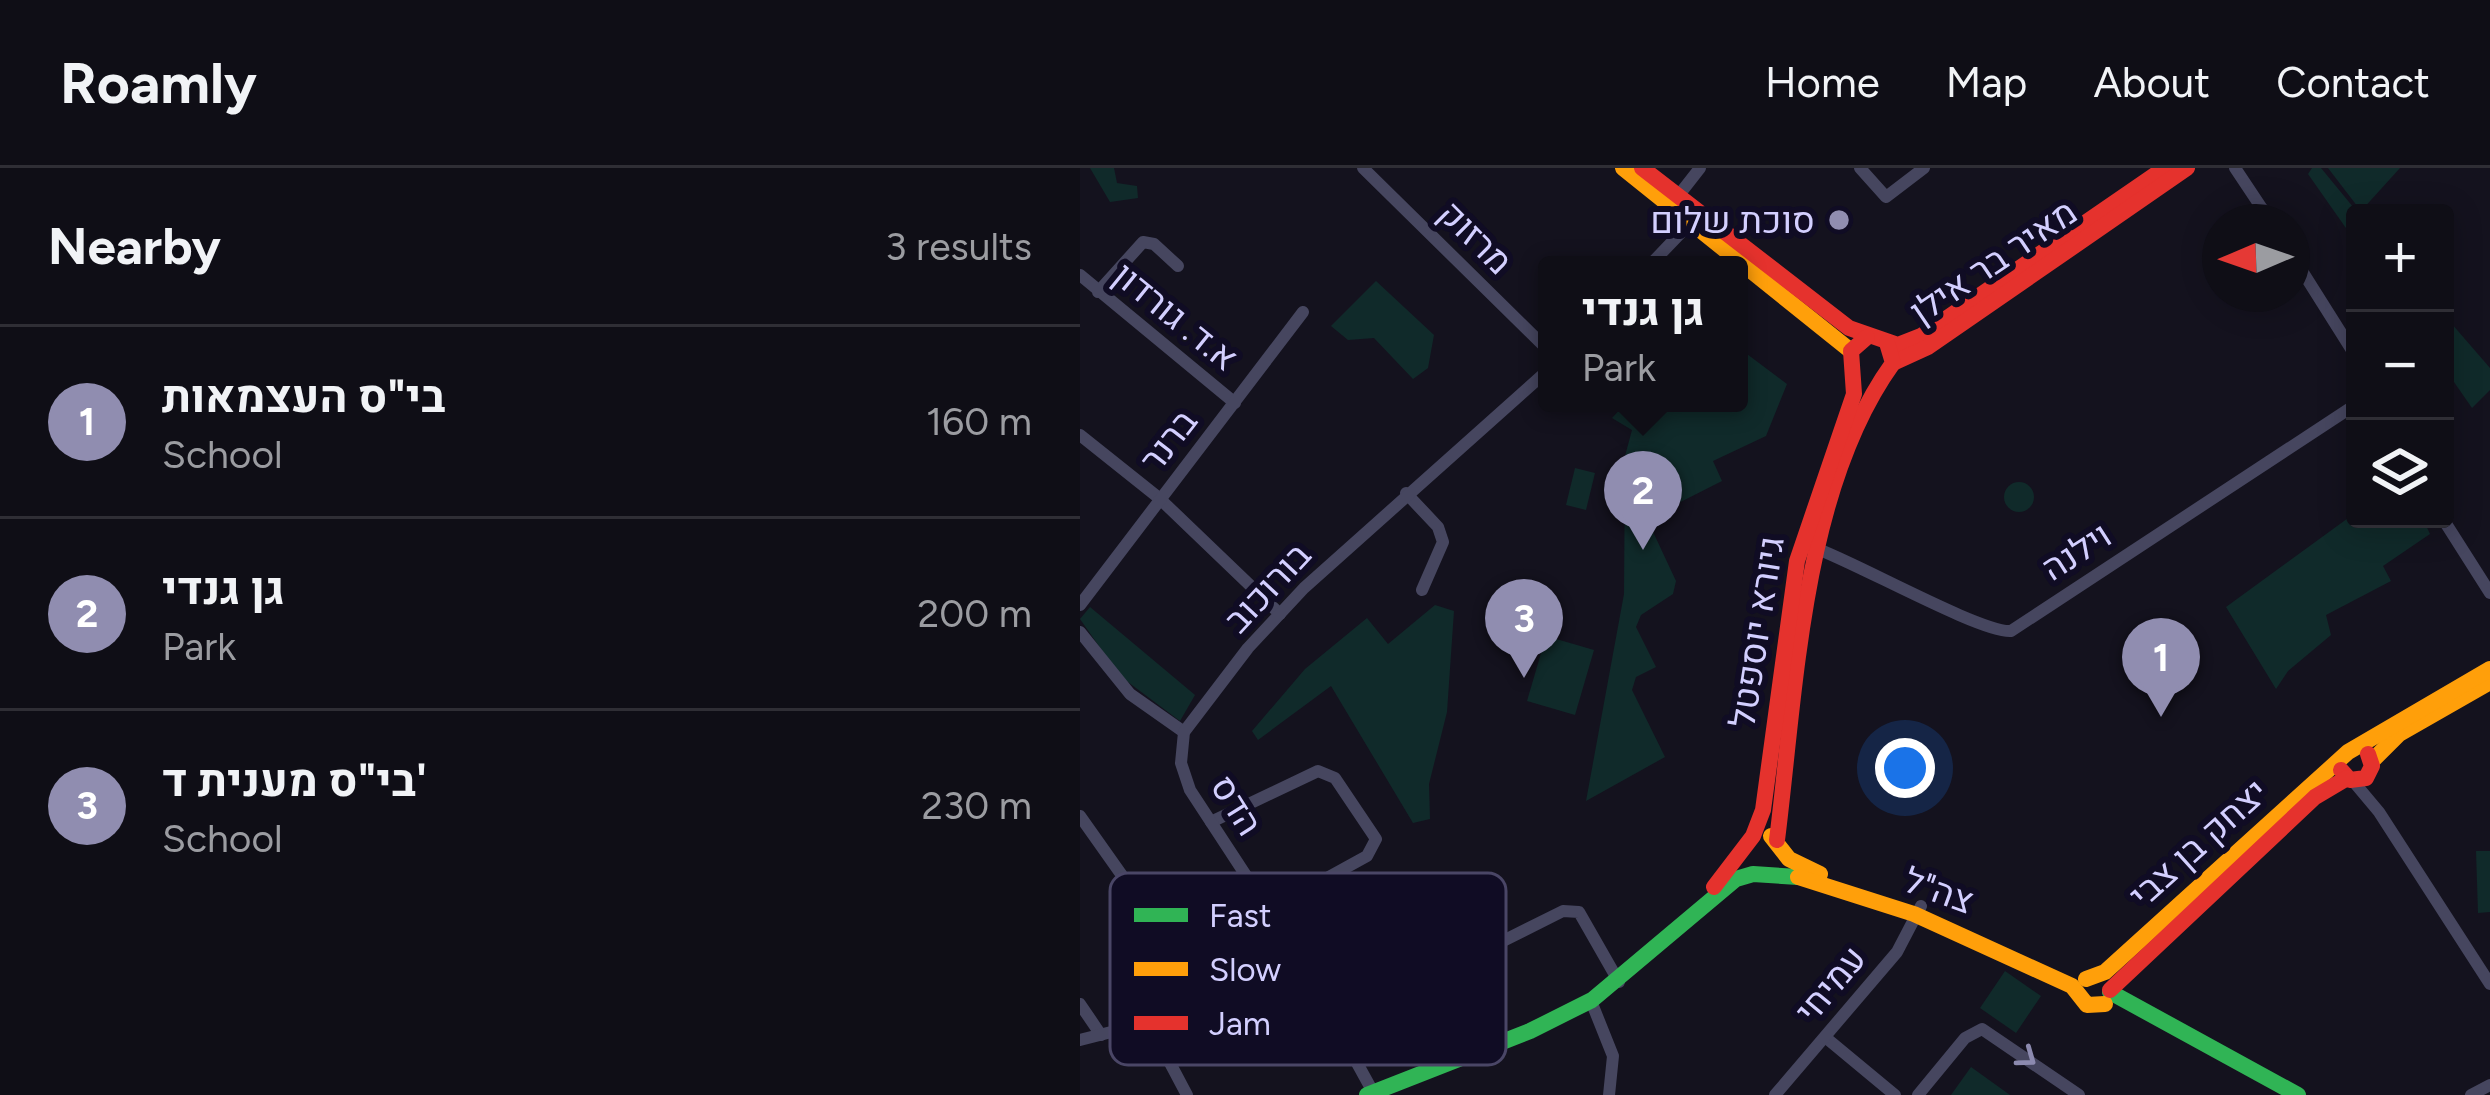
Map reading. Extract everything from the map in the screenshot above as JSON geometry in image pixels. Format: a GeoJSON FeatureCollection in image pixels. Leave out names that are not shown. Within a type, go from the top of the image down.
{"type":"FeatureCollection","features":[{"type":"Feature","properties":{"kind":"street","name":"מרזוק"},"geometry":{"type":"LineString","coordinates":[[1363,168],[1538,340]]}},
{"type":"Feature","properties":{"kind":"street"},"geometry":{"type":"LineString","coordinates":[[1623,168],[1740,256]]}},
{"type":"Feature","properties":{"kind":"street"},"geometry":{"type":"LineString","coordinates":[[1642,168],[1673,203]]}},
{"type":"Feature","properties":{"kind":"street"},"geometry":{"type":"LineString","coordinates":[[1673,203],[1700,168]]}},
{"type":"Feature","properties":{"kind":"street"},"geometry":{"type":"LineString","coordinates":[[1860,168],[1886,197],[1924,168]]}},
{"type":"Feature","properties":{"kind":"street","name":"מאיר בר אילן"},"geometry":{"type":"LineString","coordinates":[[1887,344],[1921,336],[2164,168]]}},
{"type":"Feature","properties":{"kind":"street","name":"מאיר בר אילן"},"geometry":{"type":"LineString","coordinates":[[1893,363],[1928,346],[2187,168]]}},
{"type":"Feature","properties":{"kind":"street"},"geometry":{"type":"LineString","coordinates":[[2235,168],[2258,204]]}},
{"type":"Feature","properties":{"kind":"street"},"geometry":{"type":"LineString","coordinates":[[1659,256],[1694,219]]}},
{"type":"Feature","properties":{"kind":"street"},"geometry":{"type":"LineString","coordinates":[[1694,219],[1748,256]]}},
{"type":"Feature","properties":{"kind":"street"},"geometry":{"type":"LineString","coordinates":[[1098,292],[1143,242],[1154,244],[1178,266]]}},
{"type":"Feature","properties":{"kind":"street"},"geometry":{"type":"LineString","coordinates":[[1748,256],[1867,338],[1887,344],[1893,363],[1880,379],[1866,380],[1854,372],[1851,351],[1748,263]]}},
{"type":"Feature","properties":{"kind":"street","name":"א.ד. גורדון"},"geometry":{"type":"LineString","coordinates":[[1080,274],[1235,403]]}},
{"type":"Feature","properties":{"kind":"street"},"geometry":{"type":"LineString","coordinates":[[2310,283],[2346,341]]}},
{"type":"Feature","properties":{"kind":"street","name":"ברנר"},"geometry":{"type":"LineString","coordinates":[[1080,605],[1303,312]]}},
{"type":"Feature","properties":{"kind":"street"},"geometry":{"type":"LineString","coordinates":[[1851,351],[1867,338]]}},
{"type":"Feature","properties":{"kind":"street","name":"גיורא יוספטל"},"geometry":{"type":"LineString","coordinates":[[1695,912],[1749,840],[1763,810],[1797,561],[1854,394],[1854,372]]}},
{"type":"Feature","properties":{"kind":"street","name":"בורוכוב"},"geometry":{"type":"LineString","coordinates":[[1184,732],[1280,614],[1538,378]]}},
{"type":"Feature","properties":{"kind":"street","name":"גיורא יוספטל"},"geometry":{"type":"LineString","coordinates":[[1506,1037],[1591,1001],[1736,879],[1777,866],[1815,548],[1867,399],[1880,379]]}},
{"type":"Feature","properties":{"kind":"street","name":"וילנה"},"geometry":{"type":"LineString","coordinates":[[1815,548],[1865,566],[1984,627],[2011,631],[2346,411]]}},
{"type":"Feature","properties":{"kind":"street"},"geometry":{"type":"LineString","coordinates":[[1080,435],[1159,498],[1280,614]]}},
{"type":"Feature","properties":{"kind":"street"},"geometry":{"type":"LineString","coordinates":[[1406,494],[1438,526],[1443,542],[1444,550],[1422,590]]}},
{"type":"Feature","properties":{"kind":"street"},"geometry":{"type":"LineString","coordinates":[[2449,528],[2490,593]]}},
{"type":"Feature","properties":{"kind":"street"},"geometry":{"type":"LineString","coordinates":[[1080,632],[1130,694],[1184,732]]}},
{"type":"Feature","properties":{"kind":"street","name":"יצחק בן צבי"},"geometry":{"type":"LineString","coordinates":[[2098,989],[2349,753],[2490,669]]}},
{"type":"Feature","properties":{"kind":"street"},"geometry":{"type":"LineString","coordinates":[[2372,766],[2399,734],[2490,682]]}},
{"type":"Feature","properties":{"kind":"street","name":"הדס"},"geometry":{"type":"LineString","coordinates":[[1184,732],[1180,749],[1184,777],[1245,873]]}},
{"type":"Feature","properties":{"kind":"street"},"geometry":{"type":"LineString","coordinates":[[2349,753],[2372,766],[2383,818]]}},
{"type":"Feature","properties":{"kind":"street"},"geometry":{"type":"LineString","coordinates":[[2349,753],[2350,780],[2383,818],[2488,977]]}},
{"type":"Feature","properties":{"kind":"street","name":"יצחק בן צבי"},"geometry":{"type":"LineString","coordinates":[[2098,989],[2315,797],[2372,766]]}},
{"type":"Feature","properties":{"kind":"street"},"geometry":{"type":"LineString","coordinates":[[1211,822],[1318,771],[1335,778],[1373,831],[1372,852],[1335,873]]}},
{"type":"Feature","properties":{"kind":"street"},"geometry":{"type":"LineString","coordinates":[[1080,816],[1121,873]]}},
{"type":"Feature","properties":{"kind":"street"},"geometry":{"type":"LineString","coordinates":[[1762,873],[1744,864],[1749,840],[1778,843]]}},
{"type":"Feature","properties":{"kind":"street","name":"צה\"ל"},"geometry":{"type":"LineString","coordinates":[[1778,843],[1789,859],[1809,870],[1919,910],[2098,989],[2297,1095]]}},
{"type":"Feature","properties":{"kind":"street","name":"צה\"ל"},"geometry":{"type":"LineString","coordinates":[[1762,873],[1919,910]]}},
{"type":"Feature","properties":{"kind":"street","name":"עמיחי"},"geometry":{"type":"LineString","coordinates":[[1775,1095],[1897,952],[1919,910]]}},
{"type":"Feature","properties":{"kind":"street"},"geometry":{"type":"LineString","coordinates":[[1506,940],[1563,911],[1579,912],[1619,982]]}},
{"type":"Feature","properties":{"kind":"street","name":"צה\"ל"},"geometry":{"type":"LineString","coordinates":[[2098,989],[2279,1095]]}},
{"type":"Feature","properties":{"kind":"street"},"geometry":{"type":"LineString","coordinates":[[1591,1001],[1612,1056],[1610,1095]]}},
{"type":"Feature","properties":{"kind":"street"},"geometry":{"type":"LineString","coordinates":[[1080,1004],[1101,1035]]}},
{"type":"Feature","properties":{"kind":"street"},"geometry":{"type":"LineString","coordinates":[[1918,1095],[1965,1038],[1982,1029],[2079,1095]]}},
{"type":"Feature","properties":{"kind":"street"},"geometry":{"type":"LineString","coordinates":[[1080,1040],[1110,1033]]}},
{"type":"Feature","properties":{"kind":"street"},"geometry":{"type":"LineString","coordinates":[[1825,1037],[1895,1095]]}},
{"type":"Feature","properties":{"kind":"street"},"geometry":{"type":"LineString","coordinates":[[1171,1065],[1186,1095]]}},
{"type":"Feature","properties":{"kind":"street","name":"הדס"},"geometry":{"type":"LineString","coordinates":[[1354,1065],[1370,1094]]}},
{"type":"Feature","properties":{"kind":"street","name":"גיורא יוספטל"},"geometry":{"type":"LineString","coordinates":[[1370,1094],[1439,1065]]}},
{"type":"Feature","properties":{"kind":"street"},"geometry":{"type":"LineString","coordinates":[[2470,1095],[2490,1085]]}},
{"type":"Feature","properties":{"kind":"green space"},"geometry":{"type":"Polygon","coordinates":[[[1090,168],[1114,168],[1117,183],[1137,186],[1138,198],[1110,202],[1090,168]]]}},
{"type":"Feature","properties":{"kind":"green space"},"geometry":{"type":"Polygon","coordinates":[[[2312,168],[2321,168],[2351,204],[2346,204],[2346,228],[2308,174],[2312,168]]]}},
{"type":"Feature","properties":{"kind":"green space"},"geometry":{"type":"Polygon","coordinates":[[[2328,168],[2400,168],[2367,204],[2356,204],[2328,168]]]}},
{"type":"Feature","properties":{"kind":"green space"},"geometry":{"type":"Polygon","coordinates":[[[1376,281],[1434,335],[1428,368],[1413,379],[1374,338],[1348,340],[1331,326],[1376,281]]]}},
{"type":"Feature","properties":{"kind":"green space"},"geometry":{"type":"Polygon","coordinates":[[[2454,326],[2490,368],[2490,390],[2472,408],[2454,382],[2454,326]]]}},
{"type":"Feature","properties":{"kind":"green space"},"geometry":{"type":"Polygon","coordinates":[[[1748,355],[1787,384],[1766,436],[1713,461],[1722,481],[1647,519],[1676,581],[1673,594],[1641,615],[1636,627],[1656,667],[1636,677],[1632,690],[1665,757],[1586,801],[1624,594],[1625,456],[1632,430],[1612,418],[1618,412],[1748,412],[1748,355]]]}},
{"type":"Feature","properties":{"kind":"green space"},"geometry":{"type":"Polygon","coordinates":[[[1575,468],[1595,473],[1586,510],[1566,505],[1575,468]]]}},
{"type":"Feature","properties":{"kind":"green space"},"geometry":{"type":"Polygon","coordinates":[[[2019,482],[2030,486],[2034,497],[2030,508],[2019,512],[2008,508],[2004,497],[2008,486],[2019,482]]]}},
{"type":"Feature","properties":{"kind":"green space"},"geometry":{"type":"Polygon","coordinates":[[[2346,520],[2346,528],[2427,528],[2430,534],[2383,566],[2391,581],[2326,615],[2331,635],[2288,671],[2276,689],[2226,607],[2346,520]]]}},
{"type":"Feature","properties":{"kind":"green space"},"geometry":{"type":"Polygon","coordinates":[[[1435,605],[1454,611],[1447,712],[1429,784],[1430,819],[1413,823],[1331,686],[1258,740],[1252,731],[1305,669],[1367,618],[1388,644],[1435,605]]]}},
{"type":"Feature","properties":{"kind":"green space"},"geometry":{"type":"Polygon","coordinates":[[[1090,607],[1195,695],[1180,721],[1120,676],[1080,619],[1090,607]]]}},
{"type":"Feature","properties":{"kind":"green space"},"geometry":{"type":"Polygon","coordinates":[[[1546,636],[1594,650],[1575,715],[1527,701],[1546,636]]]}},
{"type":"Feature","properties":{"kind":"green space"},"geometry":{"type":"Polygon","coordinates":[[[2476,851],[2490,851],[2490,912],[2478,913],[2476,851]]]}},
{"type":"Feature","properties":{"kind":"green space"},"geometry":{"type":"Polygon","coordinates":[[[2005,971],[2041,996],[2016,1033],[1980,1008],[2005,971]]]}},
{"type":"Feature","properties":{"kind":"green space"},"geometry":{"type":"Polygon","coordinates":[[[1971,1067],[2010,1095],[1951,1095],[1971,1067]]]}},
{"type":"Feature","properties":{"kind":"traffic: fast"},"geometry":{"type":"LineString","coordinates":[[1506,1040],[1592,1000],[1736,879],[1753,874],[1798,877]]}},
{"type":"Feature","properties":{"kind":"traffic: fast"},"geometry":{"type":"LineString","coordinates":[[2110,992],[2298,1095]]}},
{"type":"Feature","properties":{"kind":"traffic: fast"},"geometry":{"type":"LineString","coordinates":[[1367,1095],[1443,1065]]}},
{"type":"Feature","properties":{"kind":"traffic: slow"},"geometry":{"type":"LineString","coordinates":[[1623,168],[1733,256]]}},
{"type":"Feature","properties":{"kind":"traffic: slow"},"geometry":{"type":"LineString","coordinates":[[1748,268],[1851,351]]}},
{"type":"Feature","properties":{"kind":"traffic: slow"},"geometry":{"type":"LineString","coordinates":[[2086,979],[2105,972],[2348,752],[2490,669]]}},
{"type":"Feature","properties":{"kind":"traffic: slow"},"geometry":{"type":"LineString","coordinates":[[2372,761],[2399,734],[2490,682]]}},
{"type":"Feature","properties":{"kind":"traffic: slow"},"geometry":{"type":"LineString","coordinates":[[1771,836],[1789,859],[1820,874]]}},
{"type":"Feature","properties":{"kind":"traffic: slow"},"geometry":{"type":"LineString","coordinates":[[1798,877],[1914,914],[2072,986],[2087,1005],[2105,1004]]}},
{"type":"Feature","properties":{"kind":"traffic: jam"},"geometry":{"type":"LineString","coordinates":[[1642,168],[1849,328],[1898,345],[1921,336],[2165,168]]}},
{"type":"Feature","properties":{"kind":"traffic: jam"},"geometry":{"type":"LineString","coordinates":[[1893,363],[1928,347],[2187,168]]}},
{"type":"Feature","properties":{"kind":"traffic: jam"},"geometry":{"type":"LineString","coordinates":[[1714,887],[1753,836],[1763,810],[1797,561],[1854,394],[1851,351],[1867,337]]}},
{"type":"Feature","properties":{"kind":"traffic: jam"},"geometry":{"type":"LineString","coordinates":[[1777,840],[1798,656],[1821,529],[1863,413],[1893,363],[1887,343]]}},
{"type":"Feature","properties":{"kind":"traffic: jam"},"geometry":{"type":"LineString","coordinates":[[2341,770],[2350,780],[2366,778],[2372,766],[2368,754]]}},
{"type":"Feature","properties":{"kind":"traffic: jam"},"geometry":{"type":"LineString","coordinates":[[2110,990],[2315,797],[2347,778]]}},
{"type":"Feature","properties":{"kind":"place","name":"סוכת שלום"},"geometry":{"type":"Point","coordinates":[1839,220]}},
{"type":"Feature","properties":{"kind":"place","name":"גן גנדי"},"geometry":{"type":"Point","coordinates":[1643,550]}},
{"type":"Feature","properties":{"kind":"place","name":"בי\"ס מענית ד'"},"geometry":{"type":"Point","coordinates":[1524,678]}},
{"type":"Feature","properties":{"kind":"place","name":"בי\"ס העצמאות"},"geometry":{"type":"Point","coordinates":[2161,717]}}]}
